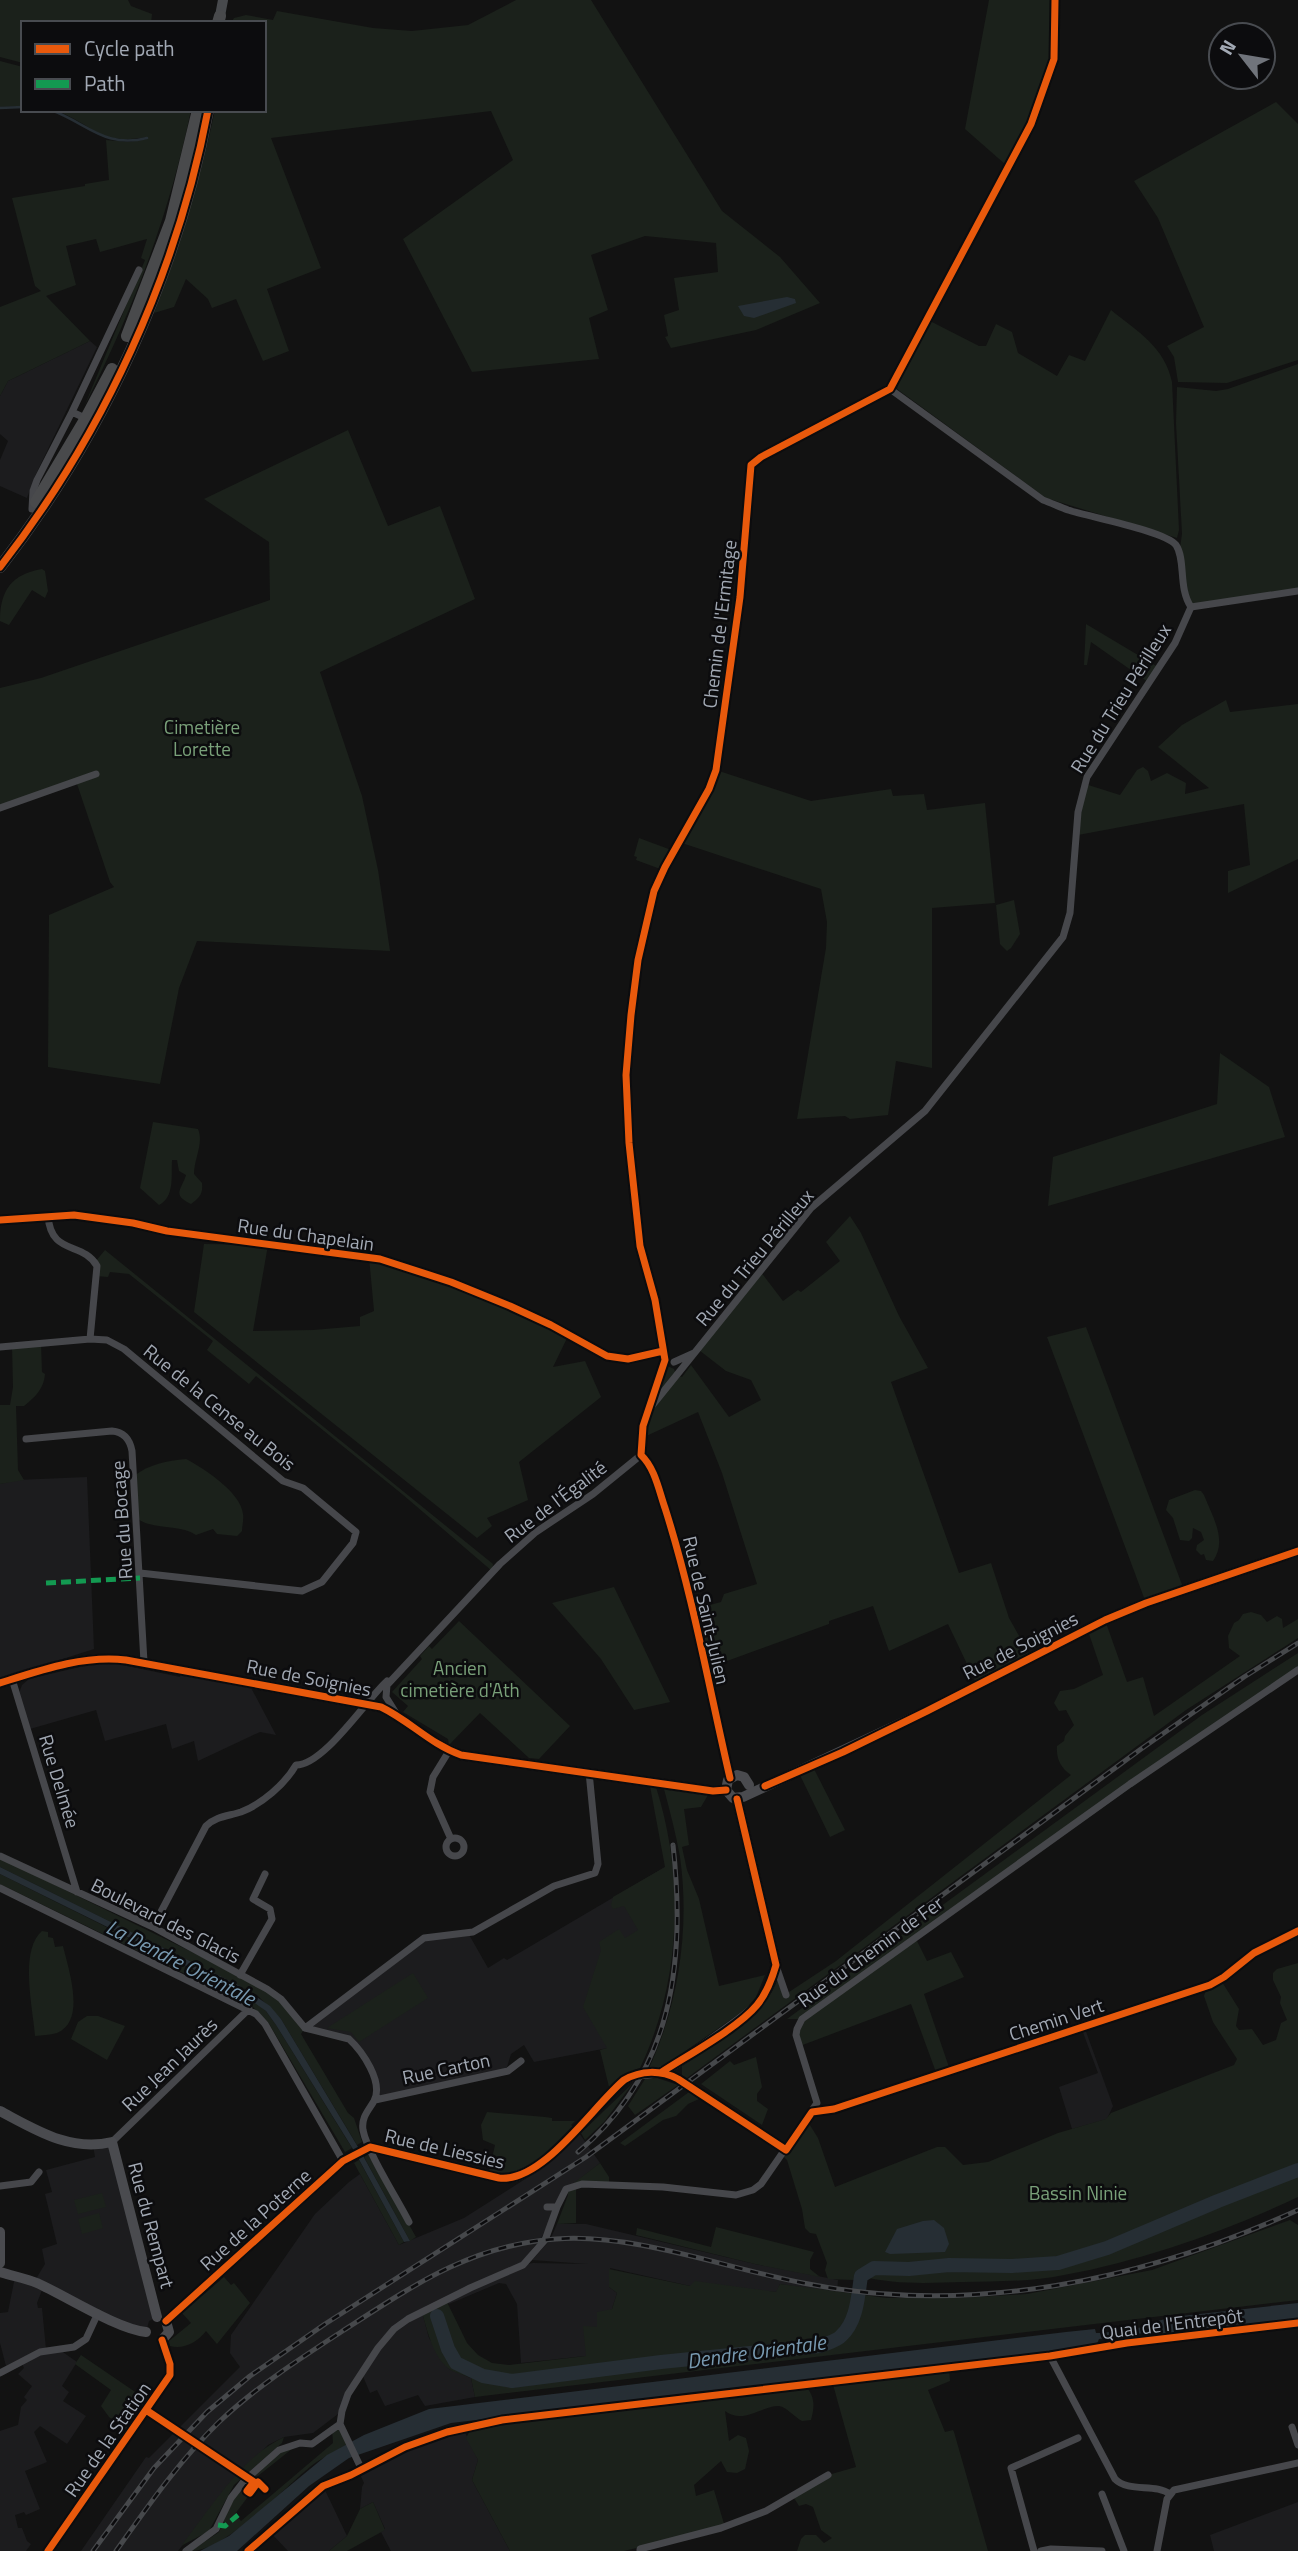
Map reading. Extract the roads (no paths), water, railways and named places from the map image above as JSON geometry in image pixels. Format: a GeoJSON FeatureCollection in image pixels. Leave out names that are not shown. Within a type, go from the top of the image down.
{"type":"FeatureCollection","features":[{"type":"Feature","properties":{"kind":"highway"},"geometry":{"type":"LineString","coordinates":[[0,553],[90,421],[158,258],[189,154],[198,112]]}},
{"type":"Feature","properties":{"kind":"highway"},"geometry":{"type":"LineString","coordinates":[[0,567],[43,507],[134,341],[163,272],[188,194],[208,112]]}},
{"type":"Feature","properties":{"kind":"main road"},"geometry":{"type":"LineString","coordinates":[[219,20],[223,0]]}},
{"type":"Feature","properties":{"kind":"street"},"geometry":{"type":"LineString","coordinates":[[890,389],[1031,124],[1054,59],[1055,0]]}},
{"type":"Feature","properties":{"kind":"street"},"geometry":{"type":"LineString","coordinates":[[32,509],[37,480],[139,270]]}},
{"type":"Feature","properties":{"kind":"street","name":"Rue du Trieu Périlleux"},"geometry":{"type":"LineString","coordinates":[[681,1371],[811,1208],[925,1111],[1063,937],[1070,913],[1078,811],[1087,777],[1175,643],[1191,607],[1184,596],[1179,555],[1176,546],[1170,541],[1154,534],[1066,510],[1043,500],[890,389]]}},
{"type":"Feature","properties":{"kind":"street","name":"Chemin de l'Ermitage"},"geometry":{"type":"LineString","coordinates":[[664,1356],[654,1294],[639,1240],[629,1143],[626,1083],[631,1015],[638,960],[653,891],[709,789],[716,770],[740,597],[750,470],[754,461],[890,389]]}},
{"type":"Feature","properties":{"kind":"street"},"geometry":{"type":"LineString","coordinates":[[72,412],[90,421]]}},
{"type":"Feature","properties":{"kind":"street"},"geometry":{"type":"LineString","coordinates":[[1191,607],[1298,591]]}},
{"type":"Feature","properties":{"kind":"street"},"geometry":{"type":"LineString","coordinates":[[0,808],[96,774]]}},
{"type":"Feature","properties":{"kind":"street","name":"Rue du Chapelain"},"geometry":{"type":"LineString","coordinates":[[0,1220],[74,1215],[134,1223],[167,1231],[380,1259],[452,1282],[510,1306],[607,1356],[628,1359],[664,1356],[674,1362]]}},
{"type":"Feature","properties":{"kind":"street"},"geometry":{"type":"LineString","coordinates":[[48,1216],[49,1230],[53,1237],[92,1259],[97,1266],[90,1339]]}},
{"type":"Feature","properties":{"kind":"street","name":"Rue de la Cense au Bois"},"geometry":{"type":"LineString","coordinates":[[0,1347],[90,1339],[107,1340],[124,1349],[283,1481],[303,1488],[356,1532],[356,1536],[322,1582],[302,1591],[140,1573]]}},
{"type":"Feature","properties":{"kind":"street","name":"Rue du Trieu Périlleux"},"geometry":{"type":"LineString","coordinates":[[674,1362],[695,1353]]}},
{"type":"Feature","properties":{"kind":"street"},"geometry":{"type":"LineString","coordinates":[[641,1455],[643,1426],[664,1356]]}},
{"type":"Feature","properties":{"kind":"street"},"geometry":{"type":"LineString","coordinates":[[650,1408],[681,1371],[674,1362]]}},
{"type":"Feature","properties":{"kind":"street","name":"Rue du Bocage"},"geometry":{"type":"LineString","coordinates":[[26,1439],[112,1432],[121,1433],[129,1440],[132,1451],[144,1662]]}},
{"type":"Feature","properties":{"kind":"street","name":"Rue de l'Égalité"},"geometry":{"type":"LineString","coordinates":[[397,1715],[384,1693],[399,1671],[504,1560],[536,1532],[593,1493],[641,1455]]}},
{"type":"Feature","properties":{"kind":"street","name":"Rue de Saint-Julien"},"geometry":{"type":"LineString","coordinates":[[641,1455],[651,1468],[674,1538],[730,1778]]}},
{"type":"Feature","properties":{"kind":"street","name":"Rue de Soignies"},"geometry":{"type":"LineString","coordinates":[[740,1798],[915,1717],[1105,1619],[1157,1598],[1298,1551]]}},
{"type":"Feature","properties":{"kind":"street","name":"Rue de Soignies"},"geometry":{"type":"LineString","coordinates":[[0,1683],[102,1657],[144,1662],[368,1704],[397,1715],[449,1751],[481,1759],[713,1791],[726,1790]]}},
{"type":"Feature","properties":{"kind":"street","name":"Rue du Chemin de Fer"},"geometry":{"type":"LineString","coordinates":[[812,2112],[817,2098],[796,2035],[802,2019],[1130,1784],[1298,1670]]}},
{"type":"Feature","properties":{"kind":"street","name":"Rue de l'Égalité"},"geometry":{"type":"LineString","coordinates":[[153,1927],[203,1829],[212,1819],[239,1813],[254,1805],[281,1783],[296,1765],[307,1763],[320,1753],[399,1671]]}},
{"type":"Feature","properties":{"kind":"street","name":"Rue Delmée"},"geometry":{"type":"LineString","coordinates":[[12,1679],[77,1892]]}},
{"type":"Feature","properties":{"kind":"street"},"geometry":{"type":"LineString","coordinates":[[449,1751],[433,1777],[430,1792],[451,1839]]}},
{"type":"Feature","properties":{"kind":"street"},"geometry":{"type":"LineString","coordinates":[[305,2028],[424,1938],[473,1932],[554,1886],[595,1873],[598,1864],[589,1772]]}},
{"type":"Feature","properties":{"kind":"street"},"geometry":{"type":"LineString","coordinates":[[741,1776],[749,1785],[747,1794],[740,1798],[730,1796],[726,1790],[730,1778],[741,1776]]}},
{"type":"Feature","properties":{"kind":"street","name":"Rue de Soignies"},"geometry":{"type":"LineString","coordinates":[[749,1785],[765,1786]]}},
{"type":"Feature","properties":{"kind":"street"},"geometry":{"type":"LineString","coordinates":[[740,1798],[776,1965],[786,1995]]}},
{"type":"Feature","properties":{"kind":"street","name":"Boulevard des Glacis"},"geometry":{"type":"LineString","coordinates":[[0,1856],[153,1927],[240,1975],[281,1999],[305,2028]]}},
{"type":"Feature","properties":{"kind":"street"},"geometry":{"type":"LineString","coordinates":[[240,1975],[272,1919],[270,1909],[253,1899],[265,1874]]}},
{"type":"Feature","properties":{"kind":"street"},"geometry":{"type":"LineString","coordinates":[[0,1888],[249,2010],[265,2024],[347,2159]]}},
{"type":"Feature","properties":{"kind":"street","name":"Chemin Vert"},"geometry":{"type":"LineString","coordinates":[[812,2112],[834,2109],[1210,1985],[1254,1953],[1298,1931]]}},
{"type":"Feature","properties":{"kind":"street"},"geometry":{"type":"LineString","coordinates":[[662,2072],[746,2016],[758,2004],[776,1965]]}},
{"type":"Feature","properties":{"kind":"street","name":"Rue Jean Jaurès"},"geometry":{"type":"LineString","coordinates":[[112,2142],[249,2010]]}},
{"type":"Feature","properties":{"kind":"street","name":"Rue Carton"},"geometry":{"type":"LineString","coordinates":[[305,2028],[352,2041],[376,2081],[375,2100],[508,2071],[521,2061]]}},
{"type":"Feature","properties":{"kind":"street"},"geometry":{"type":"LineString","coordinates":[[662,2072],[678,2079],[786,2150]]}},
{"type":"Feature","properties":{"kind":"street","name":"Rue de Liessies"},"geometry":{"type":"LineString","coordinates":[[370,2147],[499,2178],[516,2178],[540,2165],[624,2080],[635,2074],[662,2072]]}},
{"type":"Feature","properties":{"kind":"street"},"geometry":{"type":"LineString","coordinates":[[375,2100],[367,2110],[363,2125],[370,2147],[409,2222]]}},
{"type":"Feature","properties":{"kind":"street"},"geometry":{"type":"LineString","coordinates":[[0,2112],[65,2142],[112,2142]]}},
{"type":"Feature","properties":{"kind":"street"},"geometry":{"type":"LineString","coordinates":[[186,2551],[216,2529],[231,2498],[245,2480],[279,2450],[286,2445],[312,2444],[340,2424],[348,2394],[377,2348],[394,2329],[408,2319],[470,2288],[523,2265],[545,2239],[566,2189],[582,2185],[663,2187],[736,2194],[745,2192],[761,2184],[812,2112]]}},
{"type":"Feature","properties":{"kind":"street","name":"Rue du Rempart"},"geometry":{"type":"LineString","coordinates":[[112,2142],[161,2319]]}},
{"type":"Feature","properties":{"kind":"street","name":"Rue de la Poterne"},"geometry":{"type":"LineString","coordinates":[[161,2319],[347,2159],[370,2147]]}},
{"type":"Feature","properties":{"kind":"street"},"geometry":{"type":"LineString","coordinates":[[0,2186],[31,2182],[39,2172]]}},
{"type":"Feature","properties":{"kind":"street"},"geometry":{"type":"LineString","coordinates":[[547,2207],[557,2207]]}},
{"type":"Feature","properties":{"kind":"street"},"geometry":{"type":"LineString","coordinates":[[0,2232],[0,2263]]}},
{"type":"Feature","properties":{"kind":"street"},"geometry":{"type":"LineString","coordinates":[[0,2272],[37,2283],[135,2330],[146,2332],[155,2340],[162,2340],[169,2332],[161,2319],[149,2321],[146,2332]]}},
{"type":"Feature","properties":{"kind":"street"},"geometry":{"type":"LineString","coordinates":[[0,2373],[40,2352],[74,2347],[86,2339],[98,2313]]}},
{"type":"Feature","properties":{"kind":"street","name":"Quai de l'Entrepôt"},"geometry":{"type":"LineString","coordinates":[[1170,2494],[1164,2490],[1120,2484],[1115,2479],[1050,2356],[1127,2343],[1298,2323]]}},
{"type":"Feature","properties":{"kind":"street","name":"Rue de la Station"},"geometry":{"type":"LineString","coordinates":[[48,2551],[167,2381],[171,2371],[162,2340]]}},
{"type":"Feature","properties":{"kind":"street"},"geometry":{"type":"LineString","coordinates":[[340,2424],[361,2468]]}},
{"type":"Feature","properties":{"kind":"street"},"geometry":{"type":"LineString","coordinates":[[248,2551],[312,2494],[405,2447],[447,2432],[478,2425]]}},
{"type":"Feature","properties":{"kind":"street"},"geometry":{"type":"LineString","coordinates":[[1292,2427],[1298,2445]]}},
{"type":"Feature","properties":{"kind":"street"},"geometry":{"type":"LineString","coordinates":[[1034,2551],[1011,2468],[1078,2438]]}},
{"type":"Feature","properties":{"kind":"street"},"geometry":{"type":"LineString","coordinates":[[1157,2551],[1167,2499],[1179,2487],[1298,2463]]}},
{"type":"Feature","properties":{"kind":"street"},"geometry":{"type":"LineString","coordinates":[[640,2551],[721,2528],[766,2511],[828,2475]]}},
{"type":"Feature","properties":{"kind":"street"},"geometry":{"type":"LineString","coordinates":[[1102,2494],[1124,2551]]}},
{"type":"Feature","properties":{"kind":"street"},"geometry":{"type":"LineString","coordinates":[[1041,2551],[1102,2551]]}},
{"type":"Feature","properties":{"kind":"water"},"geometry":{"type":"Polygon","coordinates":[[[787,297],[795,299],[796,303],[754,318],[744,316],[738,306],[787,297]]]}},
{"type":"Feature","properties":{"kind":"water","name":"La Dendre Orientale"},"geometry":{"type":"Polygon","coordinates":[[[0,1867],[240,1986],[270,2006],[281,2019],[361,2152],[410,2241],[404,2242],[356,2154],[266,2011],[239,1992],[0,1874],[0,1867]]]}},
{"type":"Feature","properties":{"kind":"water"},"geometry":{"type":"Polygon","coordinates":[[[934,2220],[944,2228],[949,2244],[945,2252],[885,2252],[897,2229],[934,2220]]]}},
{"type":"Feature","properties":{"kind":"water"},"geometry":{"type":"Polygon","coordinates":[[[1298,2303],[1298,2319],[1160,2335],[1159,2331],[1099,2339],[1097,2344],[1052,2351],[451,2423],[349,2458],[309,2486],[237,2551],[200,2551],[229,2536],[327,2455],[364,2435],[429,2409],[1066,2332],[1095,2329],[1096,2333],[1102,2333],[1158,2325],[1158,2321],[1172,2317],[1298,2303]]]}},
{"type":"Feature","properties":{"kind":"waterway"},"geometry":{"type":"LineString","coordinates":[[0,108],[21,107]]}},
{"type":"Feature","properties":{"kind":"waterway"},"geometry":{"type":"LineString","coordinates":[[56,112],[108,137],[119,140],[147,138]]}},
{"type":"Feature","properties":{"kind":"waterway","name":"Dendre Orientale"},"geometry":{"type":"LineString","coordinates":[[437,2316],[448,2349],[456,2363],[483,2376],[512,2381],[820,2346],[837,2339],[846,2330],[856,2308],[861,2276],[874,2268],[1058,2263],[1107,2248],[1298,2170]]}},
{"type":"Feature","properties":{"kind":"railway"},"geometry":{"type":"LineString","coordinates":[[93,2551],[154,2468],[207,2412],[250,2376],[325,2324],[586,2157],[1141,1749],[1298,1643]]}},
{"type":"Feature","properties":{"kind":"railway"},"geometry":{"type":"LineString","coordinates":[[578,2152],[610,2121],[635,2087],[653,2051],[666,2012],[674,1972],[677,1931],[673,1845]]}},
{"type":"Feature","properties":{"kind":"railway"},"geometry":{"type":"LineString","coordinates":[[116,2551],[164,2484],[191,2452],[219,2422],[248,2397],[309,2353],[417,2284],[469,2259],[496,2250],[556,2239],[617,2241],[680,2253],[773,2277],[866,2292],[930,2296],[993,2293],[1056,2286],[1118,2273],[1179,2256],[1298,2210]]}},
{"type":"Feature","properties":{"kind":"park label","name":"Cimetière Lorette"},"geometry":{"type":"Point","coordinates":[202,737]}},
{"type":"Feature","properties":{"kind":"park label","name":"Ancien cimetière d'Ath"},"geometry":{"type":"Point","coordinates":[460,1678]}},
{"type":"Feature","properties":{"kind":"park label","name":"Bassin Ninie"},"geometry":{"type":"Point","coordinates":[1078,2192]}}]}
